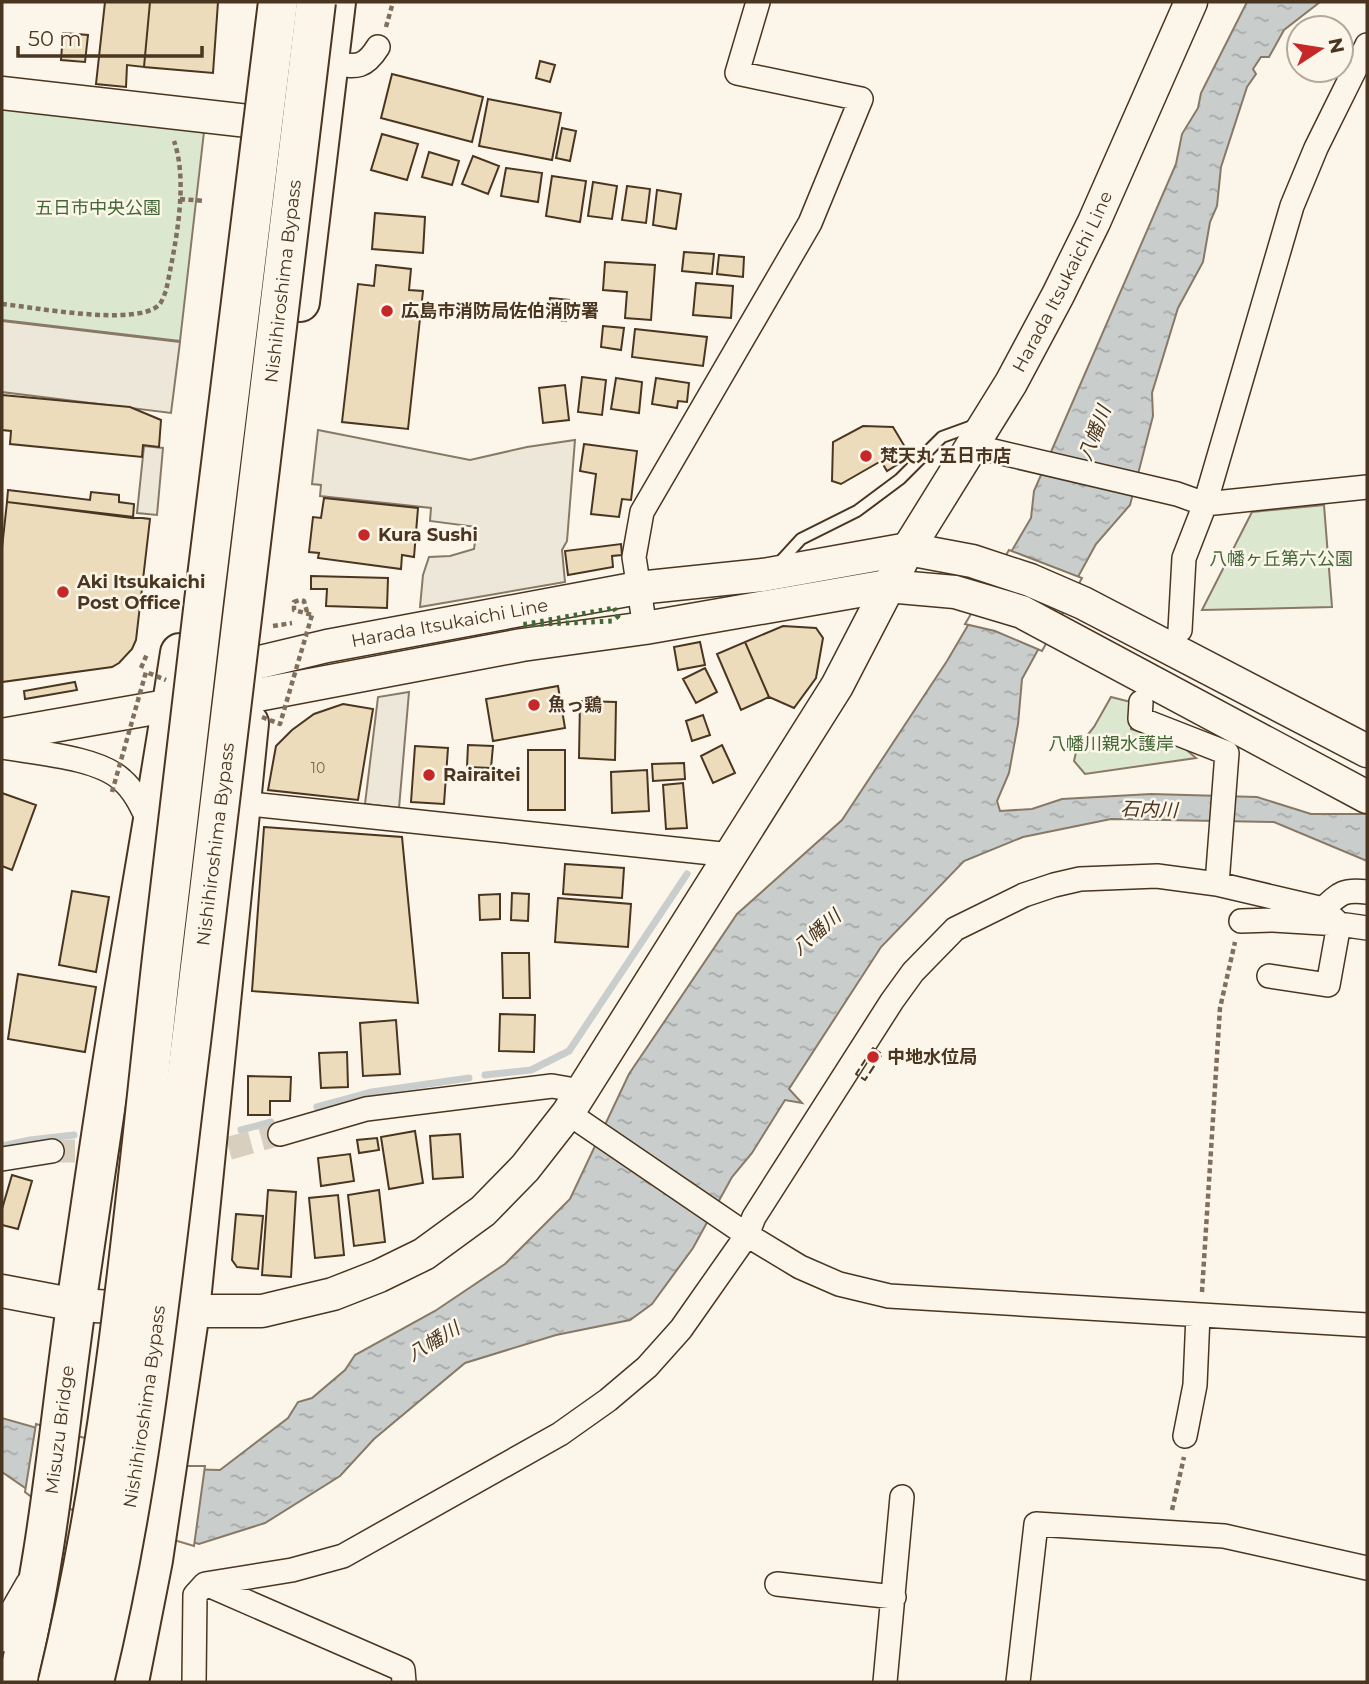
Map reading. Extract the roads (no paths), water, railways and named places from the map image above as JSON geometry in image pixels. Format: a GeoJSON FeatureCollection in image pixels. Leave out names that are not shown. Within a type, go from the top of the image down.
{"type":"FeatureCollection","features":[{"type":"Feature","properties":{"kind":"highway"},"geometry":{"type":"LineString","coordinates":[[76,1310],[121,1005],[172,705],[215,403],[262,2]]}},
{"type":"Feature","properties":{"kind":"highway","name":"Nishihiroshima Bypass"},"geometry":{"type":"LineString","coordinates":[[58,1682],[79,1595],[111,1400],[278,2]]}},
{"type":"Feature","properties":{"kind":"highway","name":"Nishihiroshima Bypass"},"geometry":{"type":"LineString","coordinates":[[94,1682],[113,1604],[143,1429],[219,822],[316,2]]}},
{"type":"Feature","properties":{"kind":"highway","name":"Nishihiroshima Bypass"},"geometry":{"type":"LineString","coordinates":[[188,1322],[254,680],[336,2]]}},
{"type":"Feature","properties":{"kind":"highway","name":"Misuzu Bridge"},"geometry":{"type":"LineString","coordinates":[[17,1682],[43,1552],[76,1310]]}},
{"type":"Feature","properties":{"kind":"highway"},"geometry":{"type":"LineString","coordinates":[[129,1682],[150,1573],[188,1322]]}},
{"type":"Feature","properties":{"kind":"main road","name":"Harada Itsukaichi Line"},"geometry":{"type":"LineString","coordinates":[[887,586],[908,549],[983,440],[1094,222],[1191,2]]}},
{"type":"Feature","properties":{"kind":"main road"},"geometry":{"type":"LineString","coordinates":[[2,93],[248,121]]}},
{"type":"Feature","properties":{"kind":"main road","name":"Harada Itsukaichi Line"},"geometry":{"type":"LineString","coordinates":[[2,735],[172,705],[254,680],[327,646],[638,588],[770,573],[908,549],[962,559],[1030,580],[1083,603],[1367,751]]}},
{"type":"Feature","properties":{"kind":"main road"},"geometry":{"type":"LineString","coordinates":[[2,1291],[76,1310],[188,1322],[262,1311],[333,1294],[379,1276],[424,1254],[483,1210],[577,1110],[837,685],[887,586]]}},
{"type":"Feature","properties":{"kind":"main road","name":"Harada Itsukaichi Line"},"geometry":{"type":"LineString","coordinates":[[254,680],[645,628],[887,586],[955,592],[1022,611],[1367,797]]}},
{"type":"Feature","properties":{"kind":"street"},"geometry":{"type":"LineString","coordinates":[[645,628],[634,556],[642,512],[810,223],[862,99],[737,73],[758,2]]}},
{"type":"Feature","properties":{"kind":"street"},"geometry":{"type":"LineString","coordinates":[[1180,630],[1184,558],[1205,503],[1292,206],[1316,148],[1367,45]]}},
{"type":"Feature","properties":{"kind":"street"},"geometry":{"type":"LineString","coordinates":[[329,63],[358,67],[369,61],[378,47]]}},
{"type":"Feature","properties":{"kind":"street"},"geometry":{"type":"LineString","coordinates":[[983,440],[1205,503],[1367,487]]}},
{"type":"Feature","properties":{"kind":"street"},"geometry":{"type":"LineString","coordinates":[[1141,702],[1140,719],[1227,752],[1218,874]]}},
{"type":"Feature","properties":{"kind":"street"},"geometry":{"type":"LineString","coordinates":[[2,747],[92,764],[120,777],[133,790],[153,828]]}},
{"type":"Feature","properties":{"kind":"street"},"geometry":{"type":"LineString","coordinates":[[241,803],[731,855]]}},
{"type":"Feature","properties":{"kind":"street"},"geometry":{"type":"LineString","coordinates":[[194,1682],[195,1595],[205,1584],[292,1570],[343,1556],[560,1434],[608,1400],[647,1367],[681,1329],[740,1230],[754,1217],[892,1002],[914,972],[956,929],[1024,895],[1080,879],[1218,874],[1367,928]]}},
{"type":"Feature","properties":{"kind":"street"},"geometry":{"type":"LineString","coordinates":[[1269,976],[1328,985],[1331,917],[1338,895],[1350,890],[1367,892]]}},
{"type":"Feature","properties":{"kind":"street"},"geometry":{"type":"LineString","coordinates":[[1241,921],[1297,921],[1331,917]]}},
{"type":"Feature","properties":{"kind":"street"},"geometry":{"type":"LineString","coordinates":[[280,1134],[366,1108],[552,1086],[577,1110],[740,1230],[800,1267],[839,1284],[889,1296],[1200,1309],[1367,1325]]}},
{"type":"Feature","properties":{"kind":"street"},"geometry":{"type":"LineString","coordinates":[[2,1159],[52,1151]]}},
{"type":"Feature","properties":{"kind":"street"},"geometry":{"type":"LineString","coordinates":[[1185,1436],[1195,1385],[1200,1309]]}},
{"type":"Feature","properties":{"kind":"street"},"geometry":{"type":"LineString","coordinates":[[885,1682],[902,1497]]}},
{"type":"Feature","properties":{"kind":"street"},"geometry":{"type":"LineString","coordinates":[[1018,1682],[1036,1524],[1223,1536],[1367,1568]]}},
{"type":"Feature","properties":{"kind":"street"},"geometry":{"type":"LineString","coordinates":[[2,1640],[13,1609],[43,1552]]}},
{"type":"Feature","properties":{"kind":"street"},"geometry":{"type":"LineString","coordinates":[[149,1682],[152,1649],[150,1573]]}},
{"type":"Feature","properties":{"kind":"street"},"geometry":{"type":"LineString","coordinates":[[205,1584],[403,1670],[404,1682]]}},
{"type":"Feature","properties":{"kind":"street"},"geometry":{"type":"LineString","coordinates":[[777,1584],[894,1597]]}},
{"type":"Feature","properties":{"kind":"lane"},"geometry":{"type":"LineString","coordinates":[[770,573],[801,539],[857,510],[900,479],[942,437],[983,440]]}},
{"type":"Feature","properties":{"kind":"water"},"geometry":{"type":"Polygon","coordinates":[[[1247,2],[1320,2],[1305,14],[1285,14],[1285,29],[1269,57],[1261,57],[1253,69],[1256,74],[1247,87],[1221,167],[1217,206],[1210,222],[1203,262],[1178,308],[1152,393],[1153,416],[1130,505],[1096,544],[1022,679],[1018,724],[1009,773],[997,801],[1000,811],[1032,809],[1062,799],[1151,794],[1257,797],[1311,814],[1367,814],[1367,861],[1274,822],[1111,819],[1023,837],[964,861],[881,947],[789,1089],[802,1103],[785,1100],[752,1153],[732,1177],[693,1248],[652,1304],[630,1320],[556,1335],[465,1363],[374,1439],[340,1476],[265,1523],[199,1544],[34,1494],[2,1472],[2,1418],[181,1469],[220,1470],[288,1418],[298,1402],[312,1398],[345,1370],[355,1355],[435,1311],[505,1264],[570,1199],[629,1074],[737,914],[842,820],[947,661],[1031,518],[1034,491],[1176,164],[1182,134],[1198,108],[1201,93],[1247,2]]]}},
{"type":"Feature","properties":{"kind":"waterway"},"geometry":{"type":"LineString","coordinates":[[485,1075],[531,1070],[569,1051],[687,874]]}},
{"type":"Feature","properties":{"kind":"waterway"},"geometry":{"type":"LineString","coordinates":[[317,1107],[372,1092],[469,1078]]}},
{"type":"Feature","properties":{"kind":"waterway"},"geometry":{"type":"LineString","coordinates":[[241,1130],[271,1122]]}},
{"type":"Feature","properties":{"kind":"waterway"},"geometry":{"type":"LineString","coordinates":[[2,1146],[74,1135]]}},
{"type":"Feature","properties":{"kind":"tunnel"},"geometry":{"type":"LineString","coordinates":[[195,1150],[223,1150],[280,1134]]}},
{"type":"Feature","properties":{"kind":"tunnel"},"geometry":{"type":"LineString","coordinates":[[52,1151],[150,1151]]}},
{"type":"Feature","properties":{"kind":"place","name":"広島市消防局佐伯消防署"},"geometry":{"type":"Point","coordinates":[387,311]}},
{"type":"Feature","properties":{"kind":"place","name":"梵天丸 五日市店"},"geometry":{"type":"Point","coordinates":[866,456]}},
{"type":"Feature","properties":{"kind":"place","name":"Kura Sushi"},"geometry":{"type":"Point","coordinates":[364,535]}},
{"type":"Feature","properties":{"kind":"place","name":"Aki Itsukaichi Post Office"},"geometry":{"type":"Point","coordinates":[63,592]}},
{"type":"Feature","properties":{"kind":"place","name":"魚っ鶏"},"geometry":{"type":"Point","coordinates":[534,705]}},
{"type":"Feature","properties":{"kind":"place","name":"Rairaitei"},"geometry":{"type":"Point","coordinates":[429,775]}},
{"type":"Feature","properties":{"kind":"place","name":"中地水位局"},"geometry":{"type":"Point","coordinates":[873,1057]}},
{"type":"Feature","properties":{"kind":"park label","name":"五日市中央公園"},"geometry":{"type":"Point","coordinates":[98,208]}},
{"type":"Feature","properties":{"kind":"park label","name":"八幡ヶ丘第六公園"},"geometry":{"type":"Point","coordinates":[1281,559]}},
{"type":"Feature","properties":{"kind":"park label","name":"八幡川親水護岸"},"geometry":{"type":"Point","coordinates":[1111,744]}},
{"type":"Feature","properties":{"kind":"water label","name":"八幡川"},"geometry":{"type":"Point","coordinates":[1094,433]}},
{"type":"Feature","properties":{"kind":"water label","name":"石内川"},"geometry":{"type":"Point","coordinates":[1149,809]}},
{"type":"Feature","properties":{"kind":"water label","name":"八幡川"},"geometry":{"type":"Point","coordinates":[816,932]}},
{"type":"Feature","properties":{"kind":"water label","name":"八幡川"},"geometry":{"type":"Point","coordinates":[433,1341]}}]}
